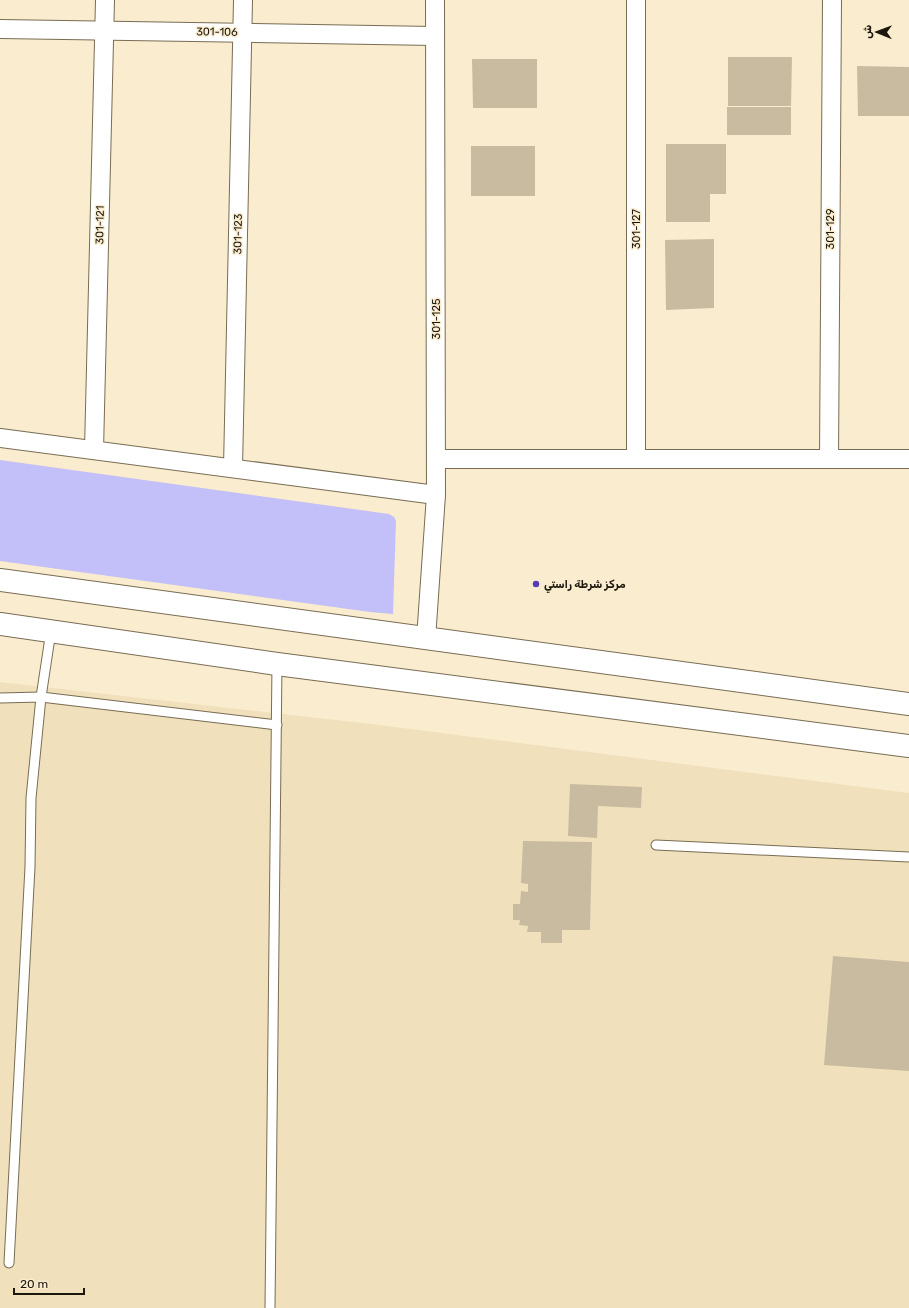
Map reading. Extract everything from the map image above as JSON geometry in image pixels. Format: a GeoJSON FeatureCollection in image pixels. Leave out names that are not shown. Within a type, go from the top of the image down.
{"type":"FeatureCollection","features":[{"type":"Feature","properties":{"kind":"street","name":"301-121"},"geometry":{"type":"LineString","coordinates":[[94,450],[105,0]]}},
{"type":"Feature","properties":{"kind":"street","name":"301-123"},"geometry":{"type":"LineString","coordinates":[[232,468],[243,0]]}},
{"type":"Feature","properties":{"kind":"street","name":"301-125"},"geometry":{"type":"LineString","coordinates":[[426,638],[436,495],[435,0]]}},
{"type":"Feature","properties":{"kind":"street","name":"301-127"},"geometry":{"type":"LineString","coordinates":[[636,0],[636,459]]}},
{"type":"Feature","properties":{"kind":"street","name":"301-129"},"geometry":{"type":"LineString","coordinates":[[829,459],[832,0]]}},
{"type":"Feature","properties":{"kind":"street","name":"301-106"},"geometry":{"type":"LineString","coordinates":[[0,29],[435,36]]}},
{"type":"Feature","properties":{"kind":"street"},"geometry":{"type":"LineString","coordinates":[[0,438],[436,495]]}},
{"type":"Feature","properties":{"kind":"street"},"geometry":{"type":"LineString","coordinates":[[436,459],[909,459]]}},
{"type":"Feature","properties":{"kind":"street"},"geometry":{"type":"LineString","coordinates":[[0,580],[909,704]]}},
{"type":"Feature","properties":{"kind":"street"},"geometry":{"type":"LineString","coordinates":[[0,624],[277,664],[909,746]]}},
{"type":"Feature","properties":{"kind":"lane"},"geometry":{"type":"LineString","coordinates":[[9,1263],[30,867],[31,798],[41,697],[51,631]]}},
{"type":"Feature","properties":{"kind":"lane"},"geometry":{"type":"LineString","coordinates":[[270,1308],[277,664]]}},
{"type":"Feature","properties":{"kind":"lane"},"geometry":{"type":"LineString","coordinates":[[0,698],[41,697],[277,724]]}},
{"type":"Feature","properties":{"kind":"lane"},"geometry":{"type":"LineString","coordinates":[[656,845],[909,857]]}},
{"type":"Feature","properties":{"kind":"shaded area"},"geometry":{"type":"Polygon","coordinates":[[[0,460],[389,514],[394,517],[396,521],[393,614],[0,561],[0,460]]]}},
{"type":"Feature","properties":{"kind":"shaded area"},"geometry":{"type":"Polygon","coordinates":[[[0,682],[371,724],[909,793],[909,1308],[0,1308],[0,682]]]}},
{"type":"Feature","properties":{"kind":"building"},"geometry":{"type":"Polygon","coordinates":[[[728,57],[792,57],[791,106],[728,106],[728,57]]]}},
{"type":"Feature","properties":{"kind":"building"},"geometry":{"type":"Polygon","coordinates":[[[472,59],[537,59],[537,108],[473,108],[472,59]]]}},
{"type":"Feature","properties":{"kind":"building"},"geometry":{"type":"Polygon","coordinates":[[[857,66],[909,67],[909,116],[858,116],[857,66]]]}},
{"type":"Feature","properties":{"kind":"building"},"geometry":{"type":"Polygon","coordinates":[[[727,107],[791,107],[791,135],[727,135],[727,107]]]}},
{"type":"Feature","properties":{"kind":"building"},"geometry":{"type":"Polygon","coordinates":[[[666,144],[726,144],[726,194],[710,194],[710,222],[666,222],[666,144]]]}},
{"type":"Feature","properties":{"kind":"building"},"geometry":{"type":"Polygon","coordinates":[[[471,146],[535,146],[535,196],[471,196],[471,146]]]}},
{"type":"Feature","properties":{"kind":"building"},"geometry":{"type":"Polygon","coordinates":[[[714,239],[714,308],[666,310],[665,240],[714,239]]]}},
{"type":"Feature","properties":{"kind":"building"},"geometry":{"type":"Polygon","coordinates":[[[570,784],[642,787],[641,808],[598,806],[597,838],[568,836],[570,784]]]}},
{"type":"Feature","properties":{"kind":"building"},"geometry":{"type":"Polygon","coordinates":[[[523,841],[592,842],[590,930],[562,930],[562,943],[541,943],[541,932],[527,932],[528,926],[519,925],[520,920],[513,920],[513,904],[520,904],[521,891],[528,892],[528,884],[521,883],[523,841]]]}},
{"type":"Feature","properties":{"kind":"building"},"geometry":{"type":"Polygon","coordinates":[[[833,956],[909,962],[909,1071],[824,1065],[833,956]]]}},
{"type":"Feature","properties":{"kind":"place","name":"مركز شرطة راستي"},"geometry":{"type":"Point","coordinates":[536,584]}}]}
